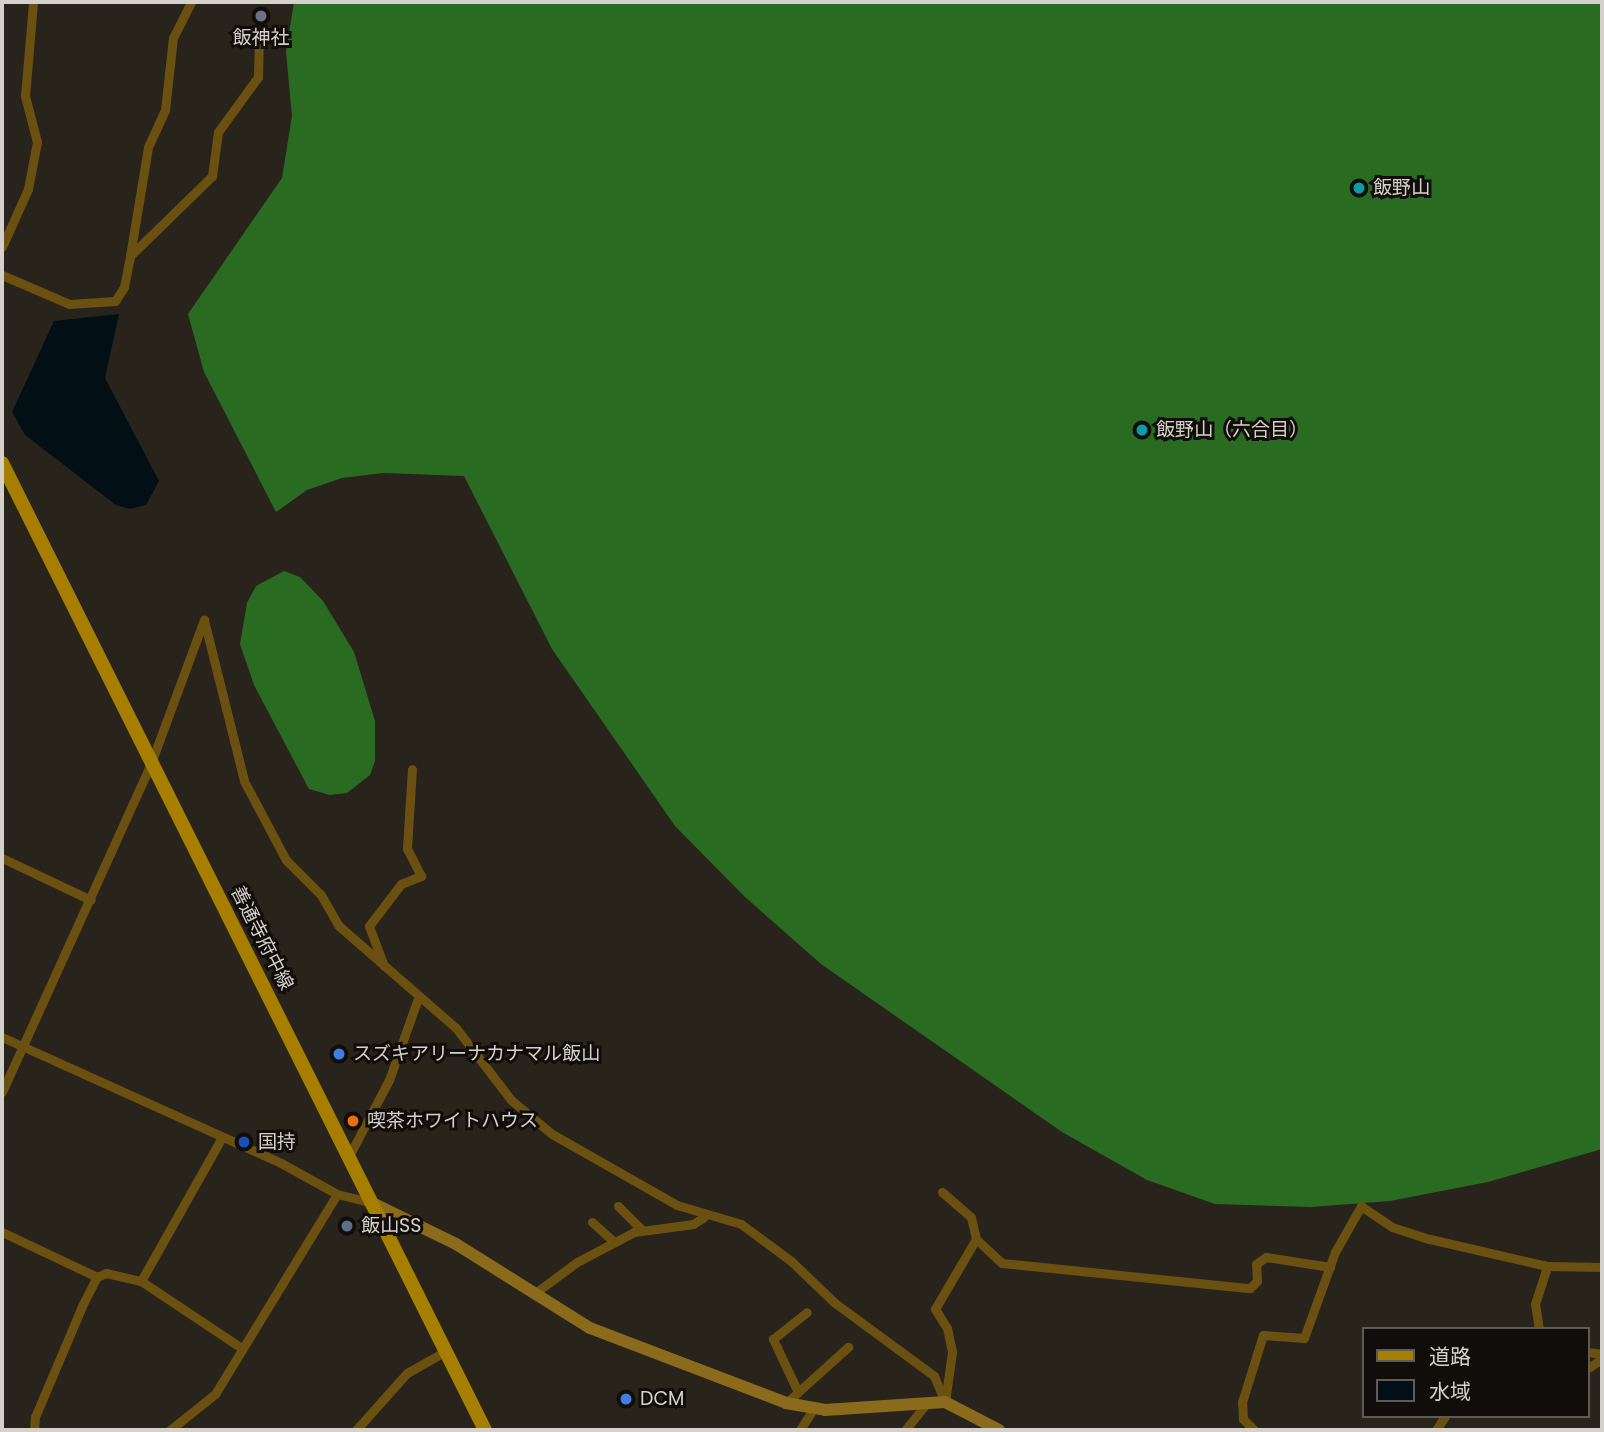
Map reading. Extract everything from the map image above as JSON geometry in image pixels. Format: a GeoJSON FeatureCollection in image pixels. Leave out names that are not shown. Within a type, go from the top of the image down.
{"type":"FeatureCollection","features":[{"type":"Feature","properties":{"kind":"main road","name":"善通寺府中線"},"geometry":{"type":"LineString","coordinates":[[2,463],[485,1430]]}},
{"type":"Feature","properties":{"kind":"street"},"geometry":{"type":"LineString","coordinates":[[2,247],[28,189],[37,142],[25,96],[33,2]]}},
{"type":"Feature","properties":{"kind":"street"},"geometry":{"type":"LineString","coordinates":[[2,275],[69,304],[115,301],[124,286],[148,147],[164,110],[173,38],[191,2]]}},
{"type":"Feature","properties":{"kind":"street"},"geometry":{"type":"LineString","coordinates":[[130,256],[212,176],[218,132],[258,77],[259,36]]}},
{"type":"Feature","properties":{"kind":"street"},"geometry":{"type":"LineString","coordinates":[[2,1092],[20,1046],[91,900],[151,763],[204,620],[237,757],[254,804],[286,860],[321,895],[339,926],[418,998],[456,1028],[511,1100],[552,1135],[705,1217],[741,1224],[766,1241],[835,1303],[934,1376],[945,1402]]}},
{"type":"Feature","properties":{"kind":"street"},"geometry":{"type":"LineString","coordinates":[[384,966],[369,926],[401,884],[421,876],[407,848],[412,769]]}},
{"type":"Feature","properties":{"kind":"street"},"geometry":{"type":"LineString","coordinates":[[2,858],[91,900]]}},
{"type":"Feature","properties":{"kind":"street"},"geometry":{"type":"LineString","coordinates":[[348,1157],[389,1080],[418,998]]}},
{"type":"Feature","properties":{"kind":"street"},"geometry":{"type":"LineString","coordinates":[[2,1037],[221,1139],[281,1163],[337,1194],[370,1202],[456,1244],[590,1328],[786,1403],[813,1409],[945,1402],[999,1430]]}},
{"type":"Feature","properties":{"kind":"street"},"geometry":{"type":"LineString","coordinates":[[141,1281],[221,1139]]}},
{"type":"Feature","properties":{"kind":"street"},"geometry":{"type":"LineString","coordinates":[[942,1192],[971,1217],[976,1239],[1002,1263],[1250,1288],[1257,1281],[1256,1264],[1266,1257],[1330,1267]]}},
{"type":"Feature","properties":{"kind":"street"},"geometry":{"type":"LineString","coordinates":[[170,1430],[215,1394],[240,1347],[279,1294],[337,1194]]}},
{"type":"Feature","properties":{"kind":"street"},"geometry":{"type":"LineString","coordinates":[[618,1206],[643,1231]]}},
{"type":"Feature","properties":{"kind":"street"},"geometry":{"type":"LineString","coordinates":[[1254,1430],[1243,1419],[1242,1402],[1264,1335],[1304,1338],[1330,1267],[1361,1206],[1404,1231],[1547,1266],[1602,1267]]}},
{"type":"Feature","properties":{"kind":"street"},"geometry":{"type":"LineString","coordinates":[[535,1293],[614,1242],[643,1231],[693,1224],[705,1217]]}},
{"type":"Feature","properties":{"kind":"street"},"geometry":{"type":"LineString","coordinates":[[592,1222],[614,1242]]}},
{"type":"Feature","properties":{"kind":"street"},"geometry":{"type":"LineString","coordinates":[[2,1232],[97,1277],[128,1275],[141,1281],[240,1347]]}},
{"type":"Feature","properties":{"kind":"street"},"geometry":{"type":"LineString","coordinates":[[945,1402],[952,1352],[947,1328],[935,1308],[976,1239]]}},
{"type":"Feature","properties":{"kind":"street"},"geometry":{"type":"LineString","coordinates":[[1539,1327],[1535,1304],[1547,1266]]}},
{"type":"Feature","properties":{"kind":"street"},"geometry":{"type":"LineString","coordinates":[[34,1430],[35,1417],[97,1277]]}},
{"type":"Feature","properties":{"kind":"street"},"geometry":{"type":"LineString","coordinates":[[798,1392],[773,1339],[807,1312]]}},
{"type":"Feature","properties":{"kind":"street"},"geometry":{"type":"LineString","coordinates":[[786,1403],[848,1347]]}},
{"type":"Feature","properties":{"kind":"street"},"geometry":{"type":"LineString","coordinates":[[356,1430],[407,1373],[446,1351]]}},
{"type":"Feature","properties":{"kind":"street"},"geometry":{"type":"LineString","coordinates":[[905,1430],[928,1402]]}},
{"type":"Feature","properties":{"kind":"street"},"geometry":{"type":"LineString","coordinates":[[800,1430],[813,1409]]}},
{"type":"Feature","properties":{"kind":"green space"},"geometry":{"type":"Polygon","coordinates":[[[294,2],[1602,2],[1602,1149],[1488,1182],[1390,1201],[1311,1207],[1215,1204],[1147,1180],[1062,1132],[821,964],[744,896],[675,826],[552,649],[464,476],[383,473],[342,478],[307,490],[276,512],[204,372],[188,314],[282,178],[292,116],[286,52],[294,2]]]}},
{"type":"Feature","properties":{"kind":"green space"},"geometry":{"type":"Polygon","coordinates":[[[284,571],[300,577],[323,601],[354,652],[375,721],[375,761],[370,775],[347,793],[330,795],[309,789],[254,685],[240,644],[247,603],[256,586],[284,571]]]}},
{"type":"Feature","properties":{"kind":"water"},"geometry":{"type":"Polygon","coordinates":[[[119,314],[105,378],[159,481],[146,505],[130,509],[116,505],[25,435],[12,412],[54,321],[119,314]]]}},
{"type":"Feature","properties":{"kind":"place","name":"飯神社"},"geometry":{"type":"Point","coordinates":[261,16]}},
{"type":"Feature","properties":{"kind":"place","name":"飯野山"},"geometry":{"type":"Point","coordinates":[1359,188]}},
{"type":"Feature","properties":{"kind":"place","name":"飯野山（六合目）"},"geometry":{"type":"Point","coordinates":[1142,430]}},
{"type":"Feature","properties":{"kind":"place","name":"スズキアリーナカナマル飯山"},"geometry":{"type":"Point","coordinates":[339,1054]}},
{"type":"Feature","properties":{"kind":"place","name":"喫茶ホワイトハウス"},"geometry":{"type":"Point","coordinates":[353,1121]}},
{"type":"Feature","properties":{"kind":"place","name":"国持"},"geometry":{"type":"Point","coordinates":[244,1142]}},
{"type":"Feature","properties":{"kind":"place","name":"飯山SS"},"geometry":{"type":"Point","coordinates":[347,1226]}},
{"type":"Feature","properties":{"kind":"place","name":"DCM"},"geometry":{"type":"Point","coordinates":[626,1399]}}]}
